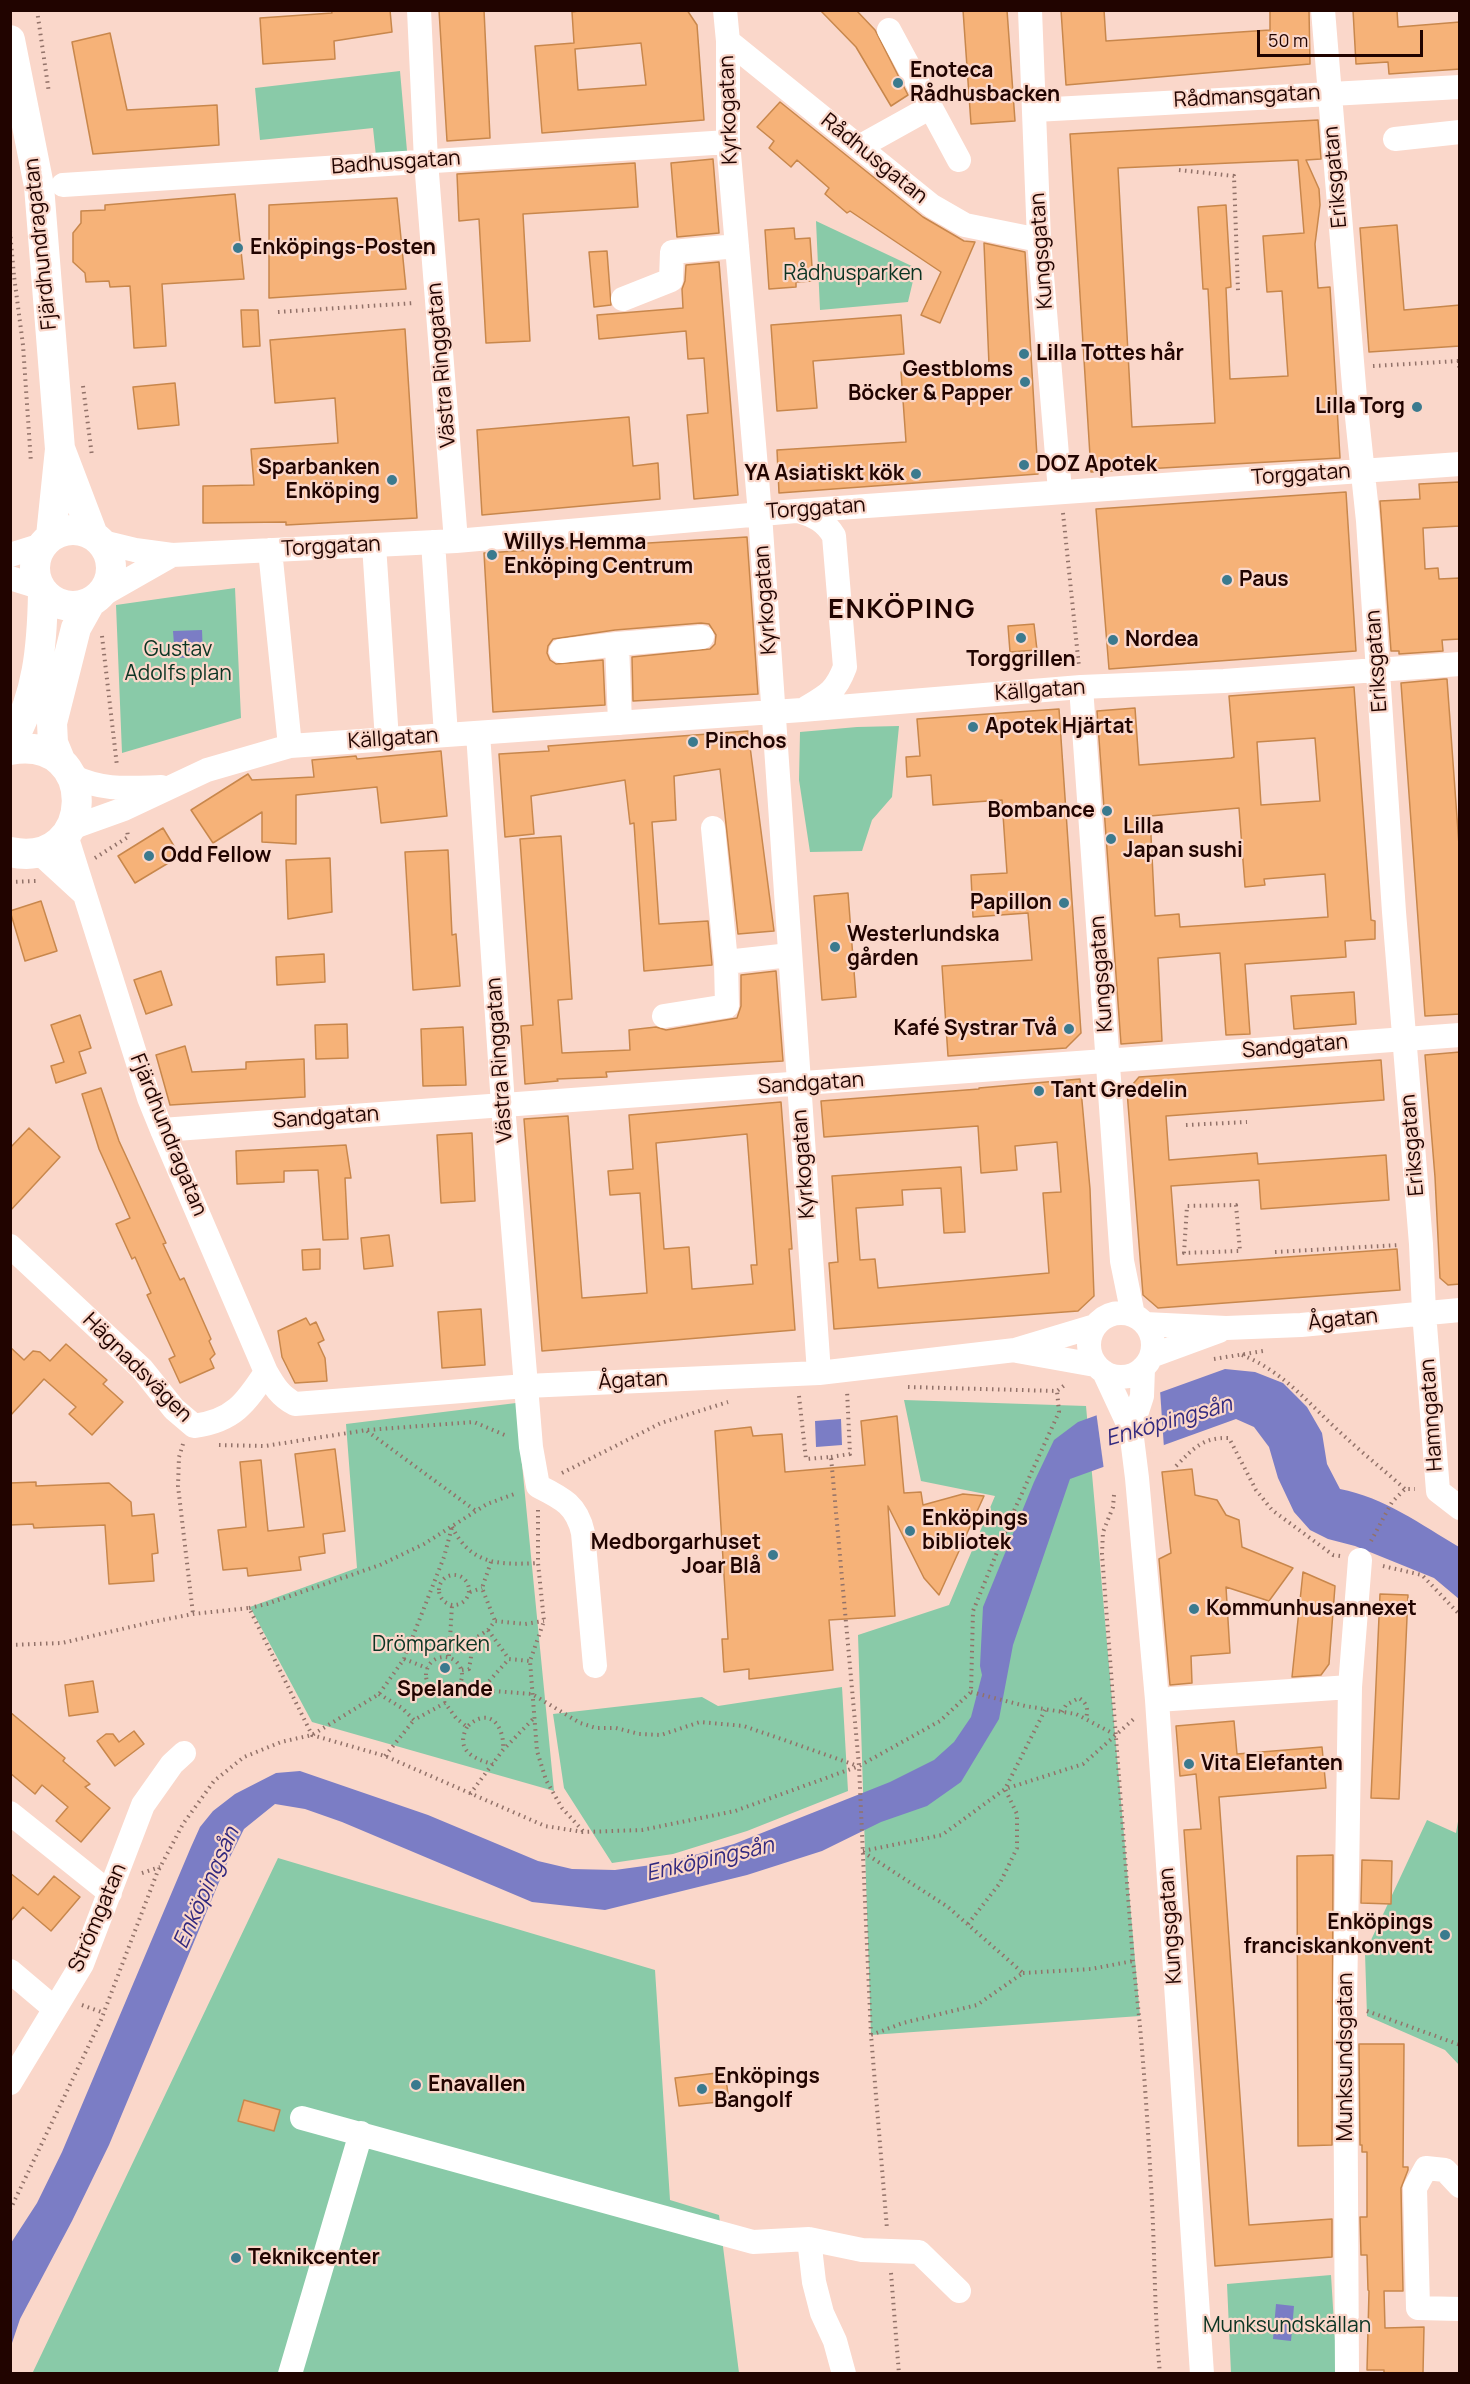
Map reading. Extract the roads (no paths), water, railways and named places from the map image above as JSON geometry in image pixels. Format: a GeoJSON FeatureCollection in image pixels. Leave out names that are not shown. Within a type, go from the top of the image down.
{"type":"FeatureCollection","features":[{"type":"Feature","properties":{"kind":"main road","name":"Fjärdhundragatan"},"geometry":{"type":"LineString","coordinates":[[10,40],[39,186],[60,449],[46,541]]}},
{"type":"Feature","properties":{"kind":"main road","name":"Fjärdhundragatan"},"geometry":{"type":"LineString","coordinates":[[60,449],[97,539]]}},
{"type":"Feature","properties":{"kind":"main road"},"geometry":{"type":"LineString","coordinates":[[10,744],[21,727],[40,662],[41,590],[34,565],[36,554],[46,541],[71,529],[97,539],[108,552],[111,570],[107,586],[95,599],[76,628],[52,723],[53,743],[78,793],[77,811],[69,831],[57,843],[21,858]]}},
{"type":"Feature","properties":{"kind":"main road"},"geometry":{"type":"LineString","coordinates":[[41,590],[57,604],[74,607],[95,599]]}},
{"type":"Feature","properties":{"kind":"main road"},"geometry":{"type":"LineString","coordinates":[[10,750],[25,748],[43,751],[66,768]]}},
{"type":"Feature","properties":{"kind":"street","name":"Västra Ringgatan"},"geometry":{"type":"LineString","coordinates":[[419,10],[426,161],[437,301],[445,541],[446,735]]}},
{"type":"Feature","properties":{"kind":"street","name":"Kyrkogatan"},"geometry":{"type":"LineString","coordinates":[[725,10],[728,41],[728,142],[760,514],[798,1085],[829,1379]]}},
{"type":"Feature","properties":{"kind":"street","name":"Kungsgatan"},"geometry":{"type":"LineString","coordinates":[[1030,10],[1039,240],[1060,491]]}},
{"type":"Feature","properties":{"kind":"street","name":"Eriksgatan"},"geometry":{"type":"LineString","coordinates":[[1323,10],[1353,369],[1364,471],[1421,1244],[1424,1312]]}},
{"type":"Feature","properties":{"kind":"street"},"geometry":{"type":"LineString","coordinates":[[890,30],[959,160]]}},
{"type":"Feature","properties":{"kind":"street","name":"Rådhusgatan"},"geometry":{"type":"LineString","coordinates":[[728,41],[932,206],[965,225],[1039,240]]}},
{"type":"Feature","properties":{"kind":"street","name":"Rådmansgatan"},"geometry":{"type":"LineString","coordinates":[[1035,110],[1329,92],[1460,87]]}},
{"type":"Feature","properties":{"kind":"street"},"geometry":{"type":"LineString","coordinates":[[859,147],[931,107]]}},
{"type":"Feature","properties":{"kind":"street"},"geometry":{"type":"LineString","coordinates":[[1395,139],[1460,132]]}},
{"type":"Feature","properties":{"kind":"street","name":"Badhusgatan"},"geometry":{"type":"LineString","coordinates":[[63,185],[728,142]]}},
{"type":"Feature","properties":{"kind":"street"},"geometry":{"type":"LineString","coordinates":[[623,299],[671,280],[672,252],[737,246]]}},
{"type":"Feature","properties":{"kind":"street","name":"Torggatan"},"geometry":{"type":"LineString","coordinates":[[97,539],[135,550],[172,555],[374,545],[1060,491],[1460,464]]}},
{"type":"Feature","properties":{"kind":"street"},"geometry":{"type":"LineString","coordinates":[[796,511],[813,515],[827,524],[834,536],[845,667],[839,682],[830,694],[802,710]]}},
{"type":"Feature","properties":{"kind":"street"},"geometry":{"type":"LineString","coordinates":[[10,555],[46,541]]}},
{"type":"Feature","properties":{"kind":"street"},"geometry":{"type":"LineString","coordinates":[[374,545],[387,740]]}},
{"type":"Feature","properties":{"kind":"street"},"geometry":{"type":"LineString","coordinates":[[270,550],[290,746]]}},
{"type":"Feature","properties":{"kind":"street","name":"Torggatan"},"geometry":{"type":"LineString","coordinates":[[95,599],[172,555]]}},
{"type":"Feature","properties":{"kind":"street"},"geometry":{"type":"LineString","coordinates":[[10,578],[41,590]]}},
{"type":"Feature","properties":{"kind":"street"},"geometry":{"type":"LineString","coordinates":[[561,651],[617,644],[702,638]]}},
{"type":"Feature","properties":{"kind":"street"},"geometry":{"type":"LineString","coordinates":[[617,644],[620,723]]}},
{"type":"Feature","properties":{"kind":"street","name":"Källgatan"},"geometry":{"type":"LineString","coordinates":[[69,831],[122,798],[172,787],[207,770],[290,746],[802,710],[1081,687],[1224,681],[1460,664]]}},
{"type":"Feature","properties":{"kind":"street","name":"Kungsgatan"},"geometry":{"type":"LineString","coordinates":[[1081,687],[1122,1261],[1139,1319]]}},
{"type":"Feature","properties":{"kind":"street","name":"Västra Ringgatan"},"geometry":{"type":"LineString","coordinates":[[478,734],[503,1105],[531,1447],[538,1486],[566,1502],[579,1516],[583,1533],[595,1666]]}},
{"type":"Feature","properties":{"kind":"street"},"geometry":{"type":"LineString","coordinates":[[66,768],[91,785],[122,798]]}},
{"type":"Feature","properties":{"kind":"street"},"geometry":{"type":"LineString","coordinates":[[664,1016],[728,1006],[713,828]]}},
{"type":"Feature","properties":{"kind":"street","name":"Fjärdhundragatan"},"geometry":{"type":"LineString","coordinates":[[69,831],[74,866],[149,1098],[266,1371]]}},
{"type":"Feature","properties":{"kind":"street","name":"Fjärdhundragatan"},"geometry":{"type":"LineString","coordinates":[[21,858],[45,858],[84,894]]}},
{"type":"Feature","properties":{"kind":"street"},"geometry":{"type":"LineString","coordinates":[[726,962],[790,955]]}},
{"type":"Feature","properties":{"kind":"street","name":"Sandgatan"},"geometry":{"type":"LineString","coordinates":[[162,1130],[1460,1035]]}},
{"type":"Feature","properties":{"kind":"street","name":"Hägnadsvägen"},"geometry":{"type":"LineString","coordinates":[[10,1246],[142,1369],[168,1402],[190,1438],[235,1412],[251,1395],[266,1371]]}},
{"type":"Feature","properties":{"kind":"street","name":"Kungsgatan"},"geometry":{"type":"LineString","coordinates":[[1101,1321],[1122,1261]]}},
{"type":"Feature","properties":{"kind":"street","name":"Ågatan"},"geometry":{"type":"LineString","coordinates":[[266,1371],[274,1387],[284,1398],[295,1404],[526,1386],[829,1379],[1015,1350],[1122,1312],[1139,1319],[1226,1328],[1460,1310]]}},
{"type":"Feature","properties":{"kind":"street","name":"Hamngatan"},"geometry":{"type":"LineString","coordinates":[[1424,1312],[1438,1491],[1460,1508]]}},
{"type":"Feature","properties":{"kind":"street"},"geometry":{"type":"LineString","coordinates":[[1131,1430],[1142,1396],[1152,1339],[1139,1319]]}},
{"type":"Feature","properties":{"kind":"street"},"geometry":{"type":"LineString","coordinates":[[1101,1321],[1090,1335],[1088,1346],[1090,1356],[1100,1369],[1131,1430]]}},
{"type":"Feature","properties":{"kind":"street","name":"Ågatan"},"geometry":{"type":"LineString","coordinates":[[1015,1350],[1100,1369],[1113,1377],[1124,1377],[1134,1374],[1147,1362],[1226,1328]]}},
{"type":"Feature","properties":{"kind":"street","name":"Kungsgatan"},"geometry":{"type":"LineString","coordinates":[[1131,1430],[1157,1700],[1202,2373]]}},
{"type":"Feature","properties":{"kind":"street","name":"Munksundsgatan"},"geometry":{"type":"LineString","coordinates":[[1347,2373],[1345,2004],[1350,1687],[1365,1551]]}},
{"type":"Feature","properties":{"kind":"street"},"geometry":{"type":"LineString","coordinates":[[1157,1700],[1350,1687]]}},
{"type":"Feature","properties":{"kind":"street","name":"Strömgatan"},"geometry":{"type":"LineString","coordinates":[[10,2083],[82,1964],[143,1805],[172,1764],[184,1753]]}},
{"type":"Feature","properties":{"kind":"street"},"geometry":{"type":"LineString","coordinates":[[10,1813],[110,1893]]}},
{"type":"Feature","properties":{"kind":"street"},"geometry":{"type":"LineString","coordinates":[[10,1971],[55,2009]]}},
{"type":"Feature","properties":{"kind":"street"},"geometry":{"type":"LineString","coordinates":[[302,2118],[731,2234],[753,2242],[809,2239],[862,2250],[919,2252],[959,2291]]}},
{"type":"Feature","properties":{"kind":"street"},"geometry":{"type":"LineString","coordinates":[[290,2373],[361,2133]]}},
{"type":"Feature","properties":{"kind":"street"},"geometry":{"type":"LineString","coordinates":[[1460,2186],[1445,2170],[1426,2168],[1415,2188],[1418,2308],[1460,2309]]}},
{"type":"Feature","properties":{"kind":"street"},"geometry":{"type":"LineString","coordinates":[[809,2239],[814,2282],[822,2313],[835,2341],[844,2373]]}},
{"type":"Feature","properties":{"kind":"water"},"geometry":{"type":"Polygon","coordinates":[[[202,630],[203,657],[175,658],[173,631],[202,630]]]}},
{"type":"Feature","properties":{"kind":"water","name":"Enköpingsån"},"geometry":{"type":"Polygon","coordinates":[[[1225,1369],[1255,1372],[1283,1383],[1307,1407],[1322,1433],[1327,1464],[1340,1489],[1387,1505],[1459,1547],[1459,1599],[1434,1578],[1355,1546],[1328,1539],[1310,1530],[1294,1512],[1278,1478],[1269,1447],[1254,1427],[1236,1419],[1070,1479],[1013,1645],[999,1719],[961,1782],[927,1806],[881,1822],[822,1851],[747,1875],[605,1910],[532,1902],[342,1822],[305,1809],[275,1804],[244,1829],[227,1863],[109,2145],[20,2319],[11,2346],[11,2243],[37,2203],[62,2152],[191,1847],[200,1827],[213,1811],[235,1794],[276,1773],[300,1771],[428,1815],[538,1861],[572,1869],[615,1870],[666,1863],[734,1844],[890,1782],[934,1760],[954,1742],[971,1717],[982,1675],[980,1666],[983,1607],[1034,1482],[1054,1440],[1078,1422],[1225,1369]]]}},
{"type":"Feature","properties":{"kind":"water"},"geometry":{"type":"Polygon","coordinates":[[[841,1419],[842,1445],[816,1447],[815,1421],[841,1419]]]}},
{"type":"Feature","properties":{"kind":"water"},"geometry":{"type":"Polygon","coordinates":[[[1276,2304],[1294,2306],[1291,2341],[1273,2339],[1276,2304]]]}},
{"type":"Feature","properties":{"kind":"place","name":"Enoteca Rådhusbacken"},"geometry":{"type":"Point","coordinates":[898,83]}},
{"type":"Feature","properties":{"kind":"place","name":"Enköpings-Posten"},"geometry":{"type":"Point","coordinates":[238,248]}},
{"type":"Feature","properties":{"kind":"place","name":"Lilla Tottes hår"},"geometry":{"type":"Point","coordinates":[1024,354]}},
{"type":"Feature","properties":{"kind":"place","name":"Gestbloms Böcker & Papper"},"geometry":{"type":"Point","coordinates":[1025,382]}},
{"type":"Feature","properties":{"kind":"place","name":"Lilla Torg"},"geometry":{"type":"Point","coordinates":[1417,407]}},
{"type":"Feature","properties":{"kind":"place","name":"DOZ Apotek"},"geometry":{"type":"Point","coordinates":[1024,465]}},
{"type":"Feature","properties":{"kind":"place","name":"YA Asiatiskt kök"},"geometry":{"type":"Point","coordinates":[916,474]}},
{"type":"Feature","properties":{"kind":"place","name":"Sparbanken Enköping"},"geometry":{"type":"Point","coordinates":[392,480]}},
{"type":"Feature","properties":{"kind":"place","name":"Willys Hemma Enköping Centrum"},"geometry":{"type":"Point","coordinates":[492,555]}},
{"type":"Feature","properties":{"kind":"place","name":"Paus"},"geometry":{"type":"Point","coordinates":[1227,580]}},
{"type":"Feature","properties":{"kind":"place","name":"Torggrillen"},"geometry":{"type":"Point","coordinates":[1021,638]}},
{"type":"Feature","properties":{"kind":"place","name":"Nordea"},"geometry":{"type":"Point","coordinates":[1113,640]}},
{"type":"Feature","properties":{"kind":"place","name":"Apotek Hjärtat"},"geometry":{"type":"Point","coordinates":[973,727]}},
{"type":"Feature","properties":{"kind":"place","name":"Pinchos"},"geometry":{"type":"Point","coordinates":[693,742]}},
{"type":"Feature","properties":{"kind":"place","name":"Bombance"},"geometry":{"type":"Point","coordinates":[1107,811]}},
{"type":"Feature","properties":{"kind":"place","name":"Lilla Japan sushi"},"geometry":{"type":"Point","coordinates":[1111,839]}},
{"type":"Feature","properties":{"kind":"place","name":"Odd Fellow"},"geometry":{"type":"Point","coordinates":[149,856]}},
{"type":"Feature","properties":{"kind":"place","name":"Papillon"},"geometry":{"type":"Point","coordinates":[1064,903]}},
{"type":"Feature","properties":{"kind":"place","name":"Westerlundska gården"},"geometry":{"type":"Point","coordinates":[835,947]}},
{"type":"Feature","properties":{"kind":"place","name":"Kafé Systrar Två"},"geometry":{"type":"Point","coordinates":[1069,1029]}},
{"type":"Feature","properties":{"kind":"place","name":"Tant Gredelin"},"geometry":{"type":"Point","coordinates":[1039,1091]}},
{"type":"Feature","properties":{"kind":"place","name":"Enköpings bibliotek"},"geometry":{"type":"Point","coordinates":[910,1531]}},
{"type":"Feature","properties":{"kind":"place","name":"Medborgarhuset Joar Blå"},"geometry":{"type":"Point","coordinates":[773,1555]}},
{"type":"Feature","properties":{"kind":"place","name":"Kommunhusannexet"},"geometry":{"type":"Point","coordinates":[1194,1609]}},
{"type":"Feature","properties":{"kind":"place","name":"Spelande"},"geometry":{"type":"Point","coordinates":[445,1668]}},
{"type":"Feature","properties":{"kind":"place","name":"Vita Elefanten"},"geometry":{"type":"Point","coordinates":[1189,1764]}},
{"type":"Feature","properties":{"kind":"place","name":"Enköpings franciskankonvent"},"geometry":{"type":"Point","coordinates":[1445,1935]}},
{"type":"Feature","properties":{"kind":"place","name":"Enavallen"},"geometry":{"type":"Point","coordinates":[416,2085]}},
{"type":"Feature","properties":{"kind":"place","name":"Enköpings Bangolf"},"geometry":{"type":"Point","coordinates":[702,2089]}},
{"type":"Feature","properties":{"kind":"place","name":"Teknikcenter"},"geometry":{"type":"Point","coordinates":[236,2258]}},
{"type":"Feature","properties":{"kind":"district","name":"ENKÖPING"},"geometry":{"type":"Point","coordinates":[902,610]}},
{"type":"Feature","properties":{"kind":"park label","name":"Rådhusparken"},"geometry":{"type":"Point","coordinates":[853,274]}},
{"type":"Feature","properties":{"kind":"park label","name":"Gustav Adolfs plan"},"geometry":{"type":"Point","coordinates":[178,662]}},
{"type":"Feature","properties":{"kind":"park label","name":"Drömparken"},"geometry":{"type":"Point","coordinates":[431,1645]}},
{"type":"Feature","properties":{"kind":"park label","name":"Munksundskällan"},"geometry":{"type":"Point","coordinates":[1287,2326]}}]}
